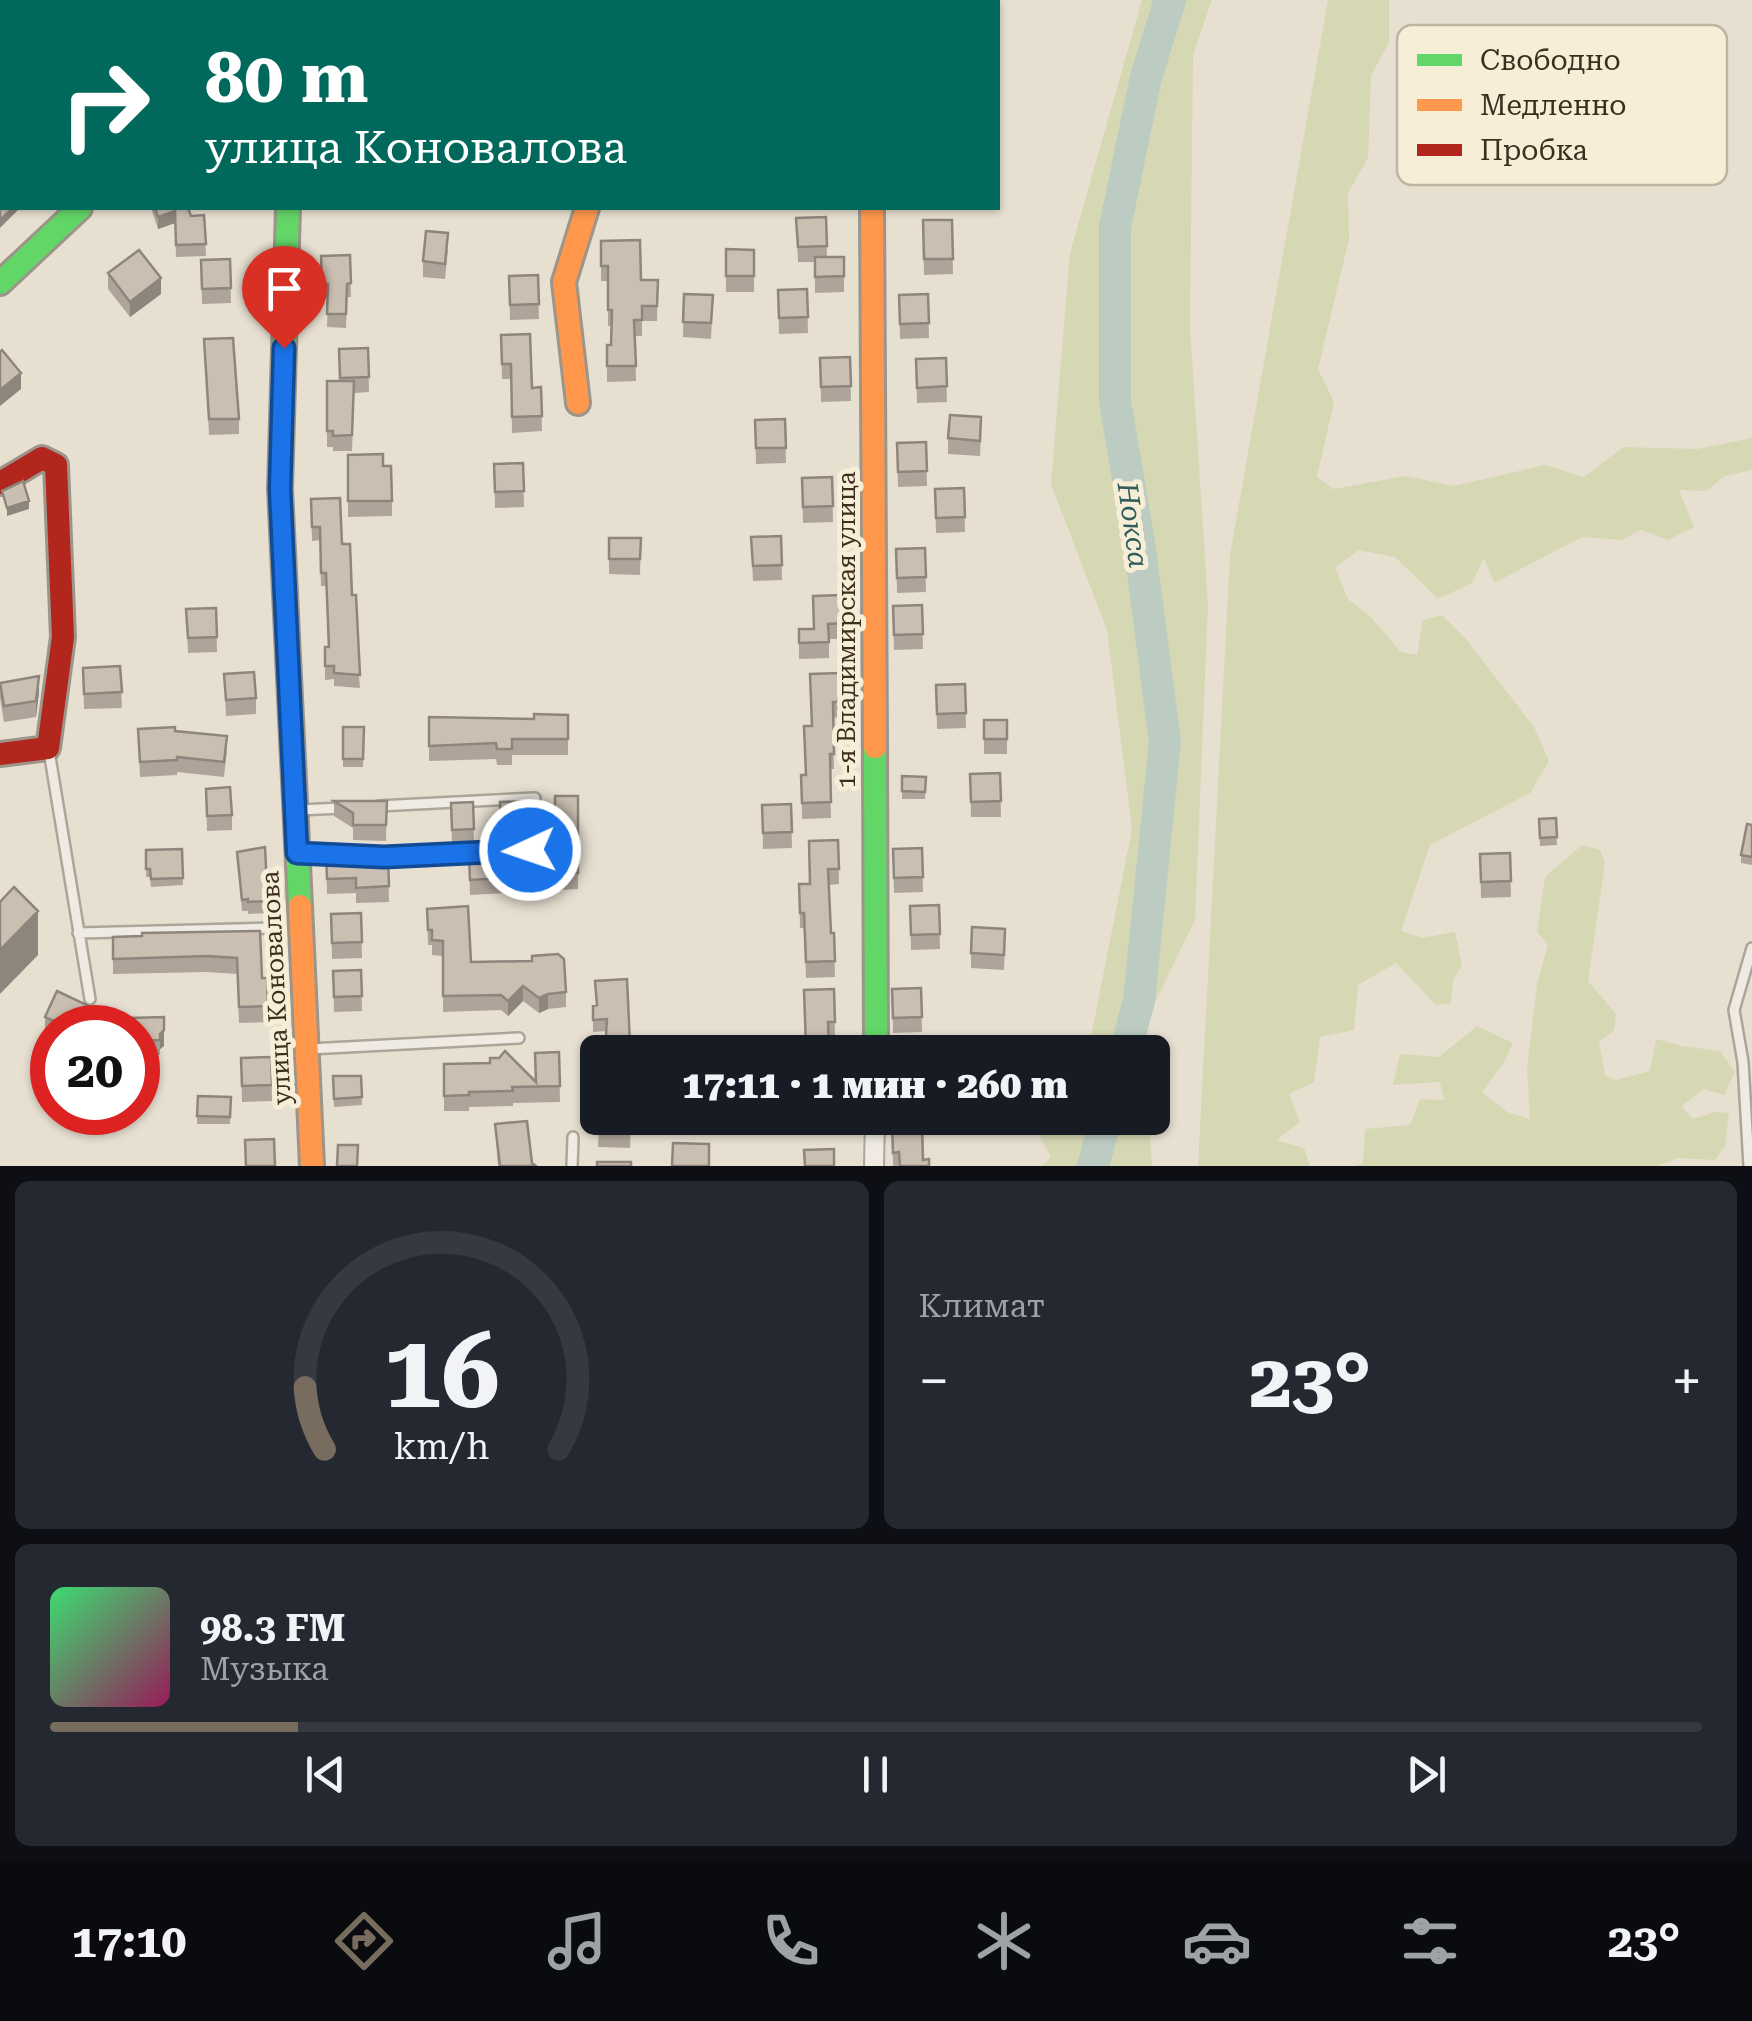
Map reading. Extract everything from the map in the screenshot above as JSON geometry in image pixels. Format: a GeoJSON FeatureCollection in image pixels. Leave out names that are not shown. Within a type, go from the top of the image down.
{"type":"FeatureCollection","features":[{"type":"Feature","properties":{"kind":"street"},"geometry":{"type":"LineString","coordinates":[[0,283],[78,210]]}},
{"type":"Feature","properties":{"kind":"street","name":"улица Коновалова"},"geometry":{"type":"LineString","coordinates":[[288,210],[280,489],[312,1166]]}},
{"type":"Feature","properties":{"kind":"street"},"geometry":{"type":"LineString","coordinates":[[578,403],[564,282],[586,210]]}},
{"type":"Feature","properties":{"kind":"street","name":"1-я Владимирская улица"},"geometry":{"type":"LineString","coordinates":[[872,210],[876,1035]]}},
{"type":"Feature","properties":{"kind":"street"},"geometry":{"type":"LineString","coordinates":[[0,484],[42,458],[56,465],[63,637],[48,748],[0,754]]}},
{"type":"Feature","properties":{"kind":"street"},"geometry":{"type":"LineString","coordinates":[[874,1166],[875,1135]]}},
{"type":"Feature","properties":{"kind":"lane"},"geometry":{"type":"LineString","coordinates":[[48,748],[90,999]]}},
{"type":"Feature","properties":{"kind":"lane"},"geometry":{"type":"LineString","coordinates":[[369,806],[535,798]]}},
{"type":"Feature","properties":{"kind":"lane"},"geometry":{"type":"LineString","coordinates":[[295,810],[350,807]]}},
{"type":"Feature","properties":{"kind":"lane"},"geometry":{"type":"LineString","coordinates":[[297,853],[384,857],[530,850]]}},
{"type":"Feature","properties":{"kind":"lane"},"geometry":{"type":"LineString","coordinates":[[78,933],[271,928]]}},
{"type":"Feature","properties":{"kind":"lane"},"geometry":{"type":"LineString","coordinates":[[1749,1166],[1743,1062],[1734,1010],[1752,948]]}},
{"type":"Feature","properties":{"kind":"lane"},"geometry":{"type":"LineString","coordinates":[[306,1050],[518,1038]]}},
{"type":"Feature","properties":{"kind":"lane"},"geometry":{"type":"LineString","coordinates":[[572,1137],[572,1166]]}},
{"type":"Feature","properties":{"kind":"green space"},"geometry":{"type":"Polygon","coordinates":[[[1142,0],[1212,0],[1193,55],[1190,327],[1208,605],[1195,920],[1143,1027],[1144,1035],[1091,1035],[1132,829],[1107,630],[1051,484],[1070,253],[1142,0]]]}},
{"type":"Feature","properties":{"kind":"green space"},"geometry":{"type":"Polygon","coordinates":[[[1328,0],[1389,0],[1389,43],[1371,75],[1368,158],[1348,193],[1349,239],[1318,369],[1334,402],[1317,477],[1333,489],[1406,476],[1454,486],[1545,465],[1584,477],[1623,447],[1697,449],[1752,438],[1752,470],[1724,476],[1707,491],[1679,490],[1694,527],[1668,540],[1641,530],[1622,540],[1582,537],[1494,583],[1484,558],[1472,583],[1438,599],[1395,557],[1359,550],[1335,567],[1348,599],[1371,617],[1401,652],[1417,655],[1423,620],[1442,615],[1466,639],[1534,727],[1549,761],[1530,793],[1430,845],[1401,931],[1422,938],[1455,932],[1462,965],[1453,980],[1451,1003],[1436,1005],[1396,963],[1358,985],[1354,1030],[1320,1037],[1314,1082],[1289,1094],[1300,1122],[1276,1140],[1304,1148],[1310,1166],[1198,1166],[1230,555],[1328,0]]]}},
{"type":"Feature","properties":{"kind":"green space"},"geometry":{"type":"Polygon","coordinates":[[[1582,845],[1600,850],[1605,863],[1588,981],[1616,1014],[1614,1030],[1599,1042],[1605,1075],[1616,1080],[1650,1071],[1656,1039],[1720,1051],[1735,1072],[1724,1095],[1704,1089],[1682,1106],[1693,1119],[1715,1112],[1729,1113],[1725,1146],[1715,1160],[1677,1158],[1658,1166],[1355,1166],[1363,1163],[1365,1129],[1410,1125],[1420,1099],[1444,1100],[1440,1082],[1393,1085],[1400,1054],[1439,1057],[1477,1026],[1513,1043],[1482,1092],[1507,1112],[1530,1119],[1527,1068],[1537,985],[1548,944],[1537,932],[1545,877],[1582,845]]]}},
{"type":"Feature","properties":{"kind":"green space"},"geometry":{"type":"Polygon","coordinates":[[[1039,1135],[1150,1135],[1152,1166],[1042,1166],[1051,1157],[1039,1135]]]}},
{"type":"Feature","properties":{"kind":"building"},"geometry":{"type":"Polygon","coordinates":[[[156,210],[189,210],[191,216],[204,215],[206,244],[176,245],[175,211],[158,217],[156,210]]]}},
{"type":"Feature","properties":{"kind":"building"},"geometry":{"type":"Polygon","coordinates":[[[826,217],[827,246],[798,247],[796,218],[826,217]]]}},
{"type":"Feature","properties":{"kind":"building"},"geometry":{"type":"Polygon","coordinates":[[[923,220],[952,220],[953,259],[924,259],[923,220]]]}},
{"type":"Feature","properties":{"kind":"building"},"geometry":{"type":"Polygon","coordinates":[[[426,231],[448,233],[445,264],[423,261],[426,231]]]}},
{"type":"Feature","properties":{"kind":"building"},"geometry":{"type":"Polygon","coordinates":[[[640,240],[641,280],[658,280],[657,306],[642,306],[642,320],[634,320],[636,366],[607,366],[612,310],[608,310],[608,266],[601,266],[601,241],[640,240]]]}},
{"type":"Feature","properties":{"kind":"building"},"geometry":{"type":"Polygon","coordinates":[[[726,249],[754,250],[754,276],[726,276],[726,249]]]}},
{"type":"Feature","properties":{"kind":"building"},"geometry":{"type":"Polygon","coordinates":[[[139,250],[161,278],[130,302],[108,273],[139,250]]]}},
{"type":"Feature","properties":{"kind":"building"},"geometry":{"type":"Polygon","coordinates":[[[350,255],[346,314],[327,314],[328,284],[322,284],[321,256],[350,255]]]}},
{"type":"Feature","properties":{"kind":"building"},"geometry":{"type":"Polygon","coordinates":[[[815,257],[844,257],[844,276],[815,277],[815,257]]]}},
{"type":"Feature","properties":{"kind":"building"},"geometry":{"type":"Polygon","coordinates":[[[230,259],[231,288],[202,289],[201,260],[230,259]]]}},
{"type":"Feature","properties":{"kind":"building"},"geometry":{"type":"Polygon","coordinates":[[[538,275],[539,304],[510,305],[509,276],[538,275]]]}},
{"type":"Feature","properties":{"kind":"building"},"geometry":{"type":"Polygon","coordinates":[[[807,289],[808,317],[779,318],[778,290],[807,289]]]}},
{"type":"Feature","properties":{"kind":"building"},"geometry":{"type":"Polygon","coordinates":[[[684,294],[713,295],[711,323],[683,322],[684,294]]]}},
{"type":"Feature","properties":{"kind":"building"},"geometry":{"type":"Polygon","coordinates":[[[928,294],[929,323],[900,324],[899,295],[928,294]]]}},
{"type":"Feature","properties":{"kind":"building"},"geometry":{"type":"Polygon","coordinates":[[[530,334],[532,388],[541,387],[542,416],[512,417],[511,364],[502,364],[501,335],[530,334]]]}},
{"type":"Feature","properties":{"kind":"building"},"geometry":{"type":"Polygon","coordinates":[[[233,338],[239,419],[209,419],[204,339],[233,338]]]}},
{"type":"Feature","properties":{"kind":"building"},"geometry":{"type":"Polygon","coordinates":[[[368,348],[369,377],[340,378],[339,349],[368,348]]]}},
{"type":"Feature","properties":{"kind":"building"},"geometry":{"type":"Polygon","coordinates":[[[0,352],[21,373],[0,390],[0,352]]]}},
{"type":"Feature","properties":{"kind":"building"},"geometry":{"type":"Polygon","coordinates":[[[850,357],[851,386],[821,387],[820,358],[850,357]]]}},
{"type":"Feature","properties":{"kind":"building"},"geometry":{"type":"Polygon","coordinates":[[[946,358],[947,386],[917,388],[916,359],[946,358]]]}},
{"type":"Feature","properties":{"kind":"building"},"geometry":{"type":"Polygon","coordinates":[[[327,381],[354,381],[352,435],[333,436],[333,431],[327,431],[327,381]]]}},
{"type":"Feature","properties":{"kind":"building"},"geometry":{"type":"Polygon","coordinates":[[[950,415],[981,417],[980,441],[948,438],[950,415]]]}},
{"type":"Feature","properties":{"kind":"building"},"geometry":{"type":"Polygon","coordinates":[[[785,419],[786,448],[756,448],[755,420],[785,419]]]}},
{"type":"Feature","properties":{"kind":"building"},"geometry":{"type":"Polygon","coordinates":[[[926,442],[927,471],[898,472],[897,443],[926,442]]]}},
{"type":"Feature","properties":{"kind":"building"},"geometry":{"type":"Polygon","coordinates":[[[383,454],[383,466],[391,466],[392,501],[348,501],[348,455],[383,454]]]}},
{"type":"Feature","properties":{"kind":"building"},"geometry":{"type":"Polygon","coordinates":[[[523,463],[524,491],[495,492],[494,464],[523,463]]]}},
{"type":"Feature","properties":{"kind":"building"},"geometry":{"type":"Polygon","coordinates":[[[832,477],[833,506],[803,507],[802,478],[832,477]]]}},
{"type":"Feature","properties":{"kind":"building"},"geometry":{"type":"Polygon","coordinates":[[[23,481],[29,501],[7,508],[2,491],[23,481]]]}},
{"type":"Feature","properties":{"kind":"building"},"geometry":{"type":"Polygon","coordinates":[[[964,488],[965,517],[936,518],[935,489],[964,488]]]}},
{"type":"Feature","properties":{"kind":"building"},"geometry":{"type":"Polygon","coordinates":[[[340,498],[342,544],[350,544],[352,595],[356,595],[360,675],[334,673],[334,666],[325,666],[325,647],[329,647],[326,573],[321,573],[320,527],[312,527],[311,499],[340,498]]]}},
{"type":"Feature","properties":{"kind":"building"},"geometry":{"type":"Polygon","coordinates":[[[781,536],[782,565],[753,566],[751,537],[781,536]]]}},
{"type":"Feature","properties":{"kind":"building"},"geometry":{"type":"Polygon","coordinates":[[[609,538],[641,538],[640,559],[609,559],[609,538]]]}},
{"type":"Feature","properties":{"kind":"building"},"geometry":{"type":"Polygon","coordinates":[[[925,548],[926,577],[897,578],[896,549],[925,548]]]}},
{"type":"Feature","properties":{"kind":"building"},"geometry":{"type":"Polygon","coordinates":[[[842,595],[843,623],[828,624],[829,642],[799,643],[799,629],[814,629],[813,596],[842,595]]]}},
{"type":"Feature","properties":{"kind":"building"},"geometry":{"type":"Polygon","coordinates":[[[922,605],[923,634],[894,635],[893,606],[922,605]]]}},
{"type":"Feature","properties":{"kind":"building"},"geometry":{"type":"Polygon","coordinates":[[[216,608],[217,637],[188,638],[186,609],[216,608]]]}},
{"type":"Feature","properties":{"kind":"building"},"geometry":{"type":"Polygon","coordinates":[[[120,666],[122,692],[84,694],[83,668],[120,666]]]}},
{"type":"Feature","properties":{"kind":"building"},"geometry":{"type":"Polygon","coordinates":[[[254,672],[256,698],[226,700],[224,674],[254,672]]]}},
{"type":"Feature","properties":{"kind":"building"},"geometry":{"type":"Polygon","coordinates":[[[839,673],[840,702],[833,702],[831,802],[802,803],[801,775],[806,775],[804,726],[812,726],[810,674],[839,673]]]}},
{"type":"Feature","properties":{"kind":"building"},"geometry":{"type":"Polygon","coordinates":[[[39,676],[36,701],[4,706],[0,683],[39,676]]]}},
{"type":"Feature","properties":{"kind":"building"},"geometry":{"type":"Polygon","coordinates":[[[965,684],[966,713],[937,714],[936,685],[965,684]]]}},
{"type":"Feature","properties":{"kind":"building"},"geometry":{"type":"Polygon","coordinates":[[[534,714],[568,715],[568,739],[512,739],[512,749],[497,749],[496,743],[429,746],[429,717],[534,719],[534,714]]]}},
{"type":"Feature","properties":{"kind":"building"},"geometry":{"type":"Polygon","coordinates":[[[984,720],[1007,720],[1007,739],[984,739],[984,720]]]}},
{"type":"Feature","properties":{"kind":"building"},"geometry":{"type":"Polygon","coordinates":[[[175,727],[175,731],[227,736],[224,762],[177,757],[140,762],[138,729],[175,727]]]}},
{"type":"Feature","properties":{"kind":"building"},"geometry":{"type":"Polygon","coordinates":[[[343,727],[364,727],[363,759],[343,759],[343,727]]]}},
{"type":"Feature","properties":{"kind":"building"},"geometry":{"type":"Polygon","coordinates":[[[1000,773],[1001,801],[971,802],[970,774],[1000,773]]]}},
{"type":"Feature","properties":{"kind":"building"},"geometry":{"type":"Polygon","coordinates":[[[902,776],[926,777],[925,792],[902,791],[902,776]]]}},
{"type":"Feature","properties":{"kind":"building"},"geometry":{"type":"Polygon","coordinates":[[[230,787],[232,815],[207,816],[206,789],[230,787]]]}},
{"type":"Feature","properties":{"kind":"building"},"geometry":{"type":"Polygon","coordinates":[[[555,796],[578,796],[578,873],[470,880],[469,855],[503,854],[502,844],[530,843],[537,837],[532,827],[501,828],[500,802],[526,801],[526,809],[555,809],[555,796]]]}},
{"type":"Feature","properties":{"kind":"building"},"geometry":{"type":"Polygon","coordinates":[[[334,801],[387,801],[386,825],[353,825],[353,813],[334,801]]]}},
{"type":"Feature","properties":{"kind":"building"},"geometry":{"type":"Polygon","coordinates":[[[473,802],[474,829],[452,830],[451,803],[473,802]]]}},
{"type":"Feature","properties":{"kind":"building"},"geometry":{"type":"Polygon","coordinates":[[[791,804],[792,832],[763,833],[762,805],[791,804]]]}},
{"type":"Feature","properties":{"kind":"building"},"geometry":{"type":"Polygon","coordinates":[[[1556,818],[1557,837],[1540,838],[1539,819],[1556,818]]]}},
{"type":"Feature","properties":{"kind":"building"},"geometry":{"type":"Polygon","coordinates":[[[1747,824],[1752,825],[1752,857],[1741,855],[1747,824]]]}},
{"type":"Feature","properties":{"kind":"building"},"geometry":{"type":"Polygon","coordinates":[[[838,840],[839,869],[828,869],[835,961],[806,962],[799,884],[810,884],[809,841],[838,840]]]}},
{"type":"Feature","properties":{"kind":"building"},"geometry":{"type":"Polygon","coordinates":[[[265,847],[267,887],[283,888],[284,897],[242,900],[237,852],[265,847]]]}},
{"type":"Feature","properties":{"kind":"building"},"geometry":{"type":"Polygon","coordinates":[[[922,848],[923,877],[894,878],[893,849],[922,848]]]}},
{"type":"Feature","properties":{"kind":"building"},"geometry":{"type":"Polygon","coordinates":[[[182,849],[183,878],[151,879],[150,869],[146,869],[146,850],[182,849]]]}},
{"type":"Feature","properties":{"kind":"building"},"geometry":{"type":"Polygon","coordinates":[[[353,849],[353,860],[388,858],[389,886],[356,888],[356,878],[327,879],[326,850],[353,849]]]}},
{"type":"Feature","properties":{"kind":"building"},"geometry":{"type":"Polygon","coordinates":[[[1510,853],[1511,881],[1481,882],[1480,854],[1510,853]]]}},
{"type":"Feature","properties":{"kind":"building"},"geometry":{"type":"Polygon","coordinates":[[[14,887],[38,911],[0,950],[0,902],[14,887]]]}},
{"type":"Feature","properties":{"kind":"building"},"geometry":{"type":"Polygon","coordinates":[[[939,905],[940,934],[911,935],[910,906],[939,905]]]}},
{"type":"Feature","properties":{"kind":"building"},"geometry":{"type":"Polygon","coordinates":[[[468,906],[471,962],[532,961],[532,956],[558,954],[564,959],[566,992],[539,998],[523,986],[508,1001],[501,995],[443,996],[443,941],[432,940],[427,909],[468,906]]]}},
{"type":"Feature","properties":{"kind":"building"},"geometry":{"type":"Polygon","coordinates":[[[361,913],[362,942],[332,943],[331,914],[361,913]]]}},
{"type":"Feature","properties":{"kind":"building"},"geometry":{"type":"Polygon","coordinates":[[[972,927],[1005,929],[1004,955],[971,953],[972,927]]]}},
{"type":"Feature","properties":{"kind":"building"},"geometry":{"type":"Polygon","coordinates":[[[260,931],[268,1006],[239,1007],[237,958],[113,959],[113,937],[260,931]]]}},
{"type":"Feature","properties":{"kind":"building"},"geometry":{"type":"Polygon","coordinates":[[[361,970],[362,996],[334,997],[333,971],[361,970]]]}},
{"type":"Feature","properties":{"kind":"building"},"geometry":{"type":"Polygon","coordinates":[[[627,979],[630,1035],[606,1035],[607,1019],[593,1020],[593,1006],[597,1005],[595,981],[627,979]]]}},
{"type":"Feature","properties":{"kind":"building"},"geometry":{"type":"Polygon","coordinates":[[[921,988],[922,1017],[893,1018],[892,989],[921,988]]]}},
{"type":"Feature","properties":{"kind":"building"},"geometry":{"type":"Polygon","coordinates":[[[834,989],[835,1022],[828,1022],[828,1035],[806,1035],[804,990],[834,989]]]}},
{"type":"Feature","properties":{"kind":"building"},"geometry":{"type":"Polygon","coordinates":[[[57,991],[87,1005],[51,1005],[57,991]]]}},
{"type":"Feature","properties":{"kind":"building"},"geometry":{"type":"Polygon","coordinates":[[[505,1051],[536,1082],[535,1053],[559,1052],[560,1086],[512,1087],[513,1091],[444,1096],[444,1064],[490,1063],[490,1058],[499,1058],[505,1051]]]}},
{"type":"Feature","properties":{"kind":"building"},"geometry":{"type":"Polygon","coordinates":[[[271,1057],[272,1085],[242,1086],[241,1058],[271,1057]]]}},
{"type":"Feature","properties":{"kind":"building"},"geometry":{"type":"Polygon","coordinates":[[[333,1076],[361,1076],[362,1097],[334,1099],[333,1076]]]}},
{"type":"Feature","properties":{"kind":"building"},"geometry":{"type":"Polygon","coordinates":[[[198,1096],[231,1097],[230,1117],[197,1116],[198,1096]]]}},
{"type":"Feature","properties":{"kind":"building"},"geometry":{"type":"Polygon","coordinates":[[[527,1121],[532,1163],[536,1166],[500,1166],[495,1124],[527,1121]]]}},
{"type":"Feature","properties":{"kind":"building"},"geometry":{"type":"Polygon","coordinates":[[[892,1135],[922,1135],[923,1160],[929,1159],[929,1166],[900,1166],[899,1152],[893,1153],[892,1135]]]}},
{"type":"Feature","properties":{"kind":"building"},"geometry":{"type":"Polygon","coordinates":[[[274,1139],[275,1166],[246,1166],[245,1140],[274,1139]]]}},
{"type":"Feature","properties":{"kind":"building"},"geometry":{"type":"Polygon","coordinates":[[[673,1143],[709,1144],[709,1166],[672,1166],[673,1143]]]}},
{"type":"Feature","properties":{"kind":"building"},"geometry":{"type":"Polygon","coordinates":[[[338,1145],[358,1145],[357,1166],[337,1166],[338,1145]]]}},
{"type":"Feature","properties":{"kind":"building"},"geometry":{"type":"Polygon","coordinates":[[[834,1149],[834,1166],[805,1166],[804,1150],[834,1149]]]}},
{"type":"Feature","properties":{"kind":"building"},"geometry":{"type":"Polygon","coordinates":[[[597,1162],[631,1162],[631,1166],[597,1166],[597,1162]]]}},
{"type":"Feature","properties":{"kind":"waterway","name":"Нокса"},"geometry":{"type":"LineString","coordinates":[[1130,1035],[1139,1001],[1165,742],[1139,542],[1115,402],[1115,227],[1146,77],[1170,0]]}},
{"type":"Feature","properties":{"kind":"waterway","name":"Нокса"},"geometry":{"type":"LineString","coordinates":[[1093,1166],[1101,1135]]}},
{"type":"Feature","properties":{"kind":"traffic: fast"},"geometry":{"type":"LineString","coordinates":[[0,283],[78,210]]}},
{"type":"Feature","properties":{"kind":"traffic: fast"},"geometry":{"type":"LineString","coordinates":[[288,210],[280,489],[300,906]]}},
{"type":"Feature","properties":{"kind":"traffic: fast"},"geometry":{"type":"LineString","coordinates":[[875,747],[876,1035]]}},
{"type":"Feature","properties":{"kind":"traffic: slow"},"geometry":{"type":"LineString","coordinates":[[578,403],[564,282],[586,210]]}},
{"type":"Feature","properties":{"kind":"traffic: slow"},"geometry":{"type":"LineString","coordinates":[[872,210],[875,747]]}},
{"type":"Feature","properties":{"kind":"traffic: slow"},"geometry":{"type":"LineString","coordinates":[[300,906],[312,1166]]}},
{"type":"Feature","properties":{"kind":"traffic: jam"},"geometry":{"type":"LineString","coordinates":[[0,483],[42,458],[56,465],[63,637],[48,748],[0,754]]}},
{"type":"Feature","properties":{"kind":"route"},"geometry":{"type":"LineString","coordinates":[[284,348],[280,489],[297,853],[384,857],[530,850]]}}]}
